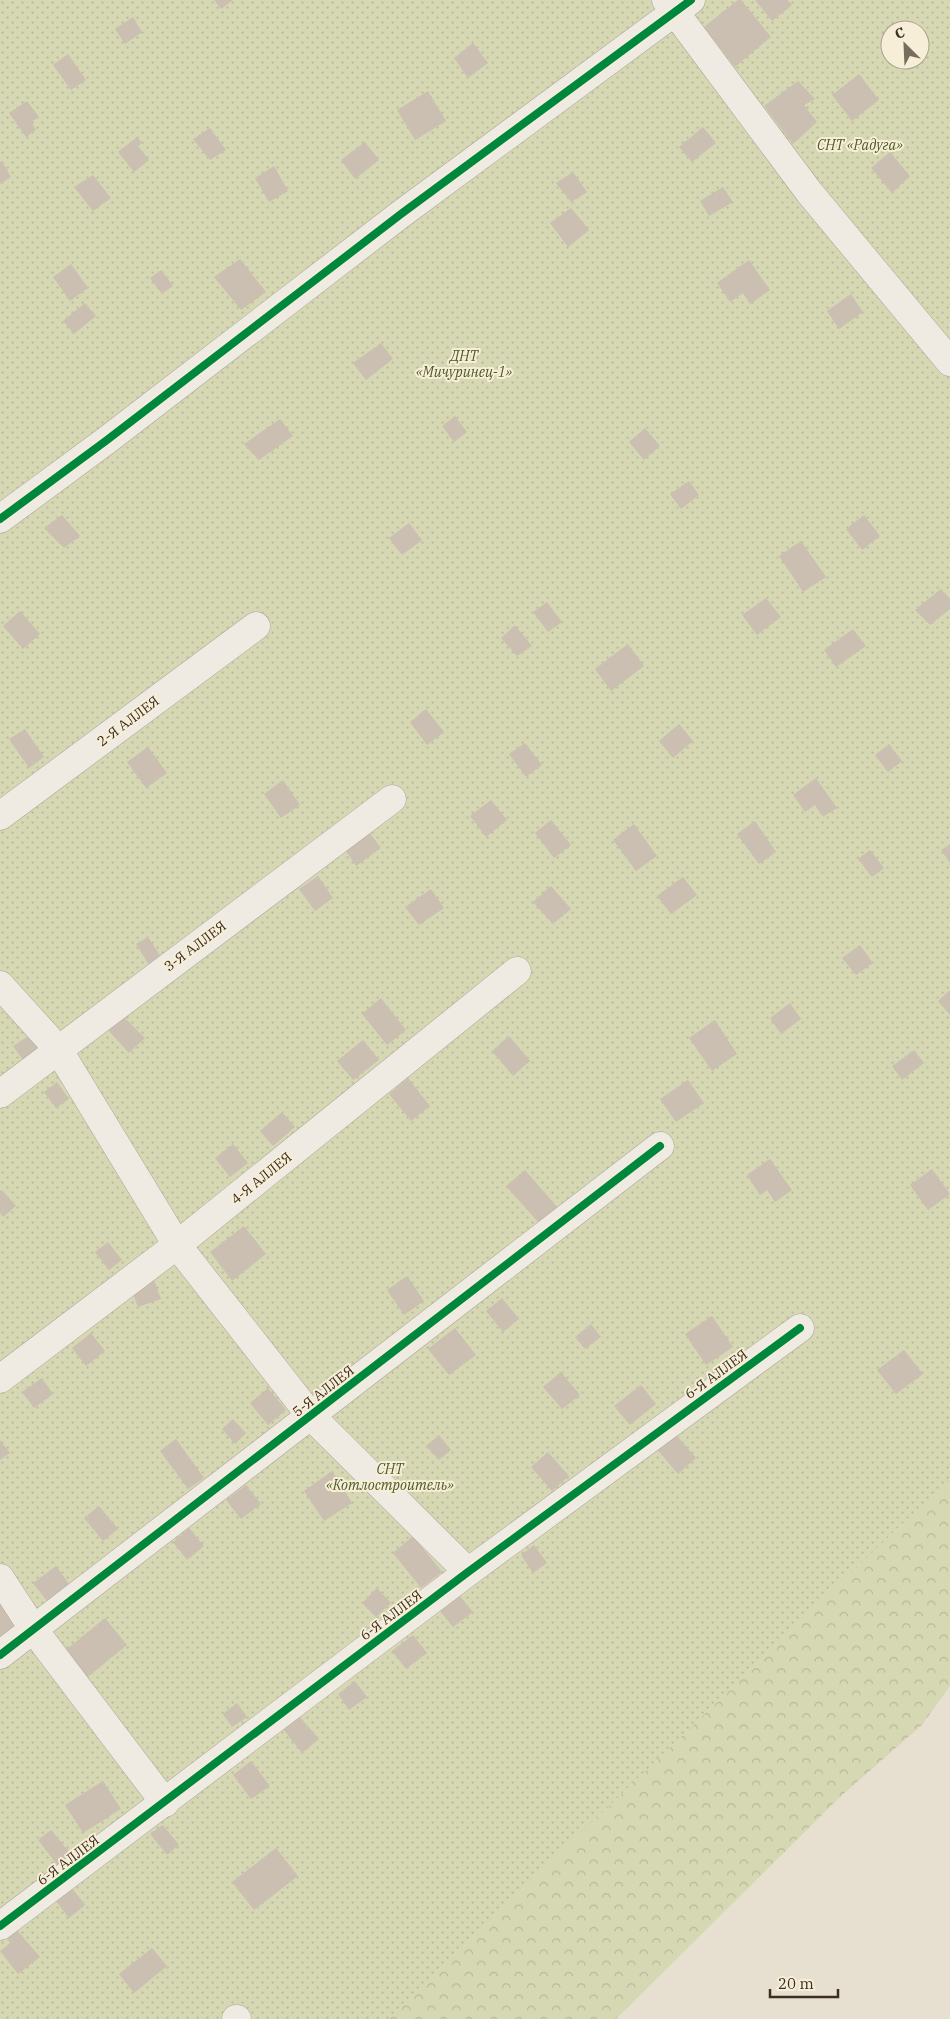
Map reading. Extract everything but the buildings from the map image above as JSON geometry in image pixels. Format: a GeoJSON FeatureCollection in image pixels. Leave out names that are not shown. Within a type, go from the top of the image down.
{"type":"FeatureCollection","features":[{"type":"Feature","properties":{"kind":"street"},"geometry":{"type":"LineString","coordinates":[[0,519],[107,440],[416,202],[678,4],[808,192],[950,362]]}},
{"type":"Feature","properties":{"kind":"street","name":"2-Я АЛЛЕЯ"},"geometry":{"type":"LineString","coordinates":[[0,816],[256,626]]}},
{"type":"Feature","properties":{"kind":"street","name":"3-Я АЛЛЕЯ"},"geometry":{"type":"LineString","coordinates":[[0,1094],[392,799]]}},
{"type":"Feature","properties":{"kind":"street","name":"4-Я АЛЛЕЯ"},"geometry":{"type":"LineString","coordinates":[[0,1379],[177,1245],[517,971]]}},
{"type":"Feature","properties":{"kind":"street"},"geometry":{"type":"LineString","coordinates":[[0,985],[58,1049],[177,1245],[311,1416],[468,1572]]}},
{"type":"Feature","properties":{"kind":"street","name":"5-Я АЛЛЕЯ"},"geometry":{"type":"LineString","coordinates":[[0,1655],[660,1146]]}},
{"type":"Feature","properties":{"kind":"street","name":"6-Я АЛЛЕЯ"},"geometry":{"type":"LineString","coordinates":[[0,1926],[468,1572],[800,1328]]}},
{"type":"Feature","properties":{"kind":"street"},"geometry":{"type":"LineString","coordinates":[[0,1578],[34,1630],[165,1803]]}},
{"type":"Feature","properties":{"kind":"green space"},"geometry":{"type":"Polygon","coordinates":[[[0,0],[950,0],[950,1478],[388,2019],[0,2019],[0,0]]]}},
{"type":"Feature","properties":{"kind":"green space"},"geometry":{"type":"Polygon","coordinates":[[[950,1478],[950,1686],[922,1725],[841,1796],[616,2019],[388,2019],[950,1478]]]}},
{"type":"Feature","properties":{"kind":"cycle path"},"geometry":{"type":"LineString","coordinates":[[0,519],[107,440],[401,214],[691,0]]}},
{"type":"Feature","properties":{"kind":"cycle path"},"geometry":{"type":"LineString","coordinates":[[0,1655],[660,1146]]}},
{"type":"Feature","properties":{"kind":"cycle path"},"geometry":{"type":"LineString","coordinates":[[0,1926],[468,1572],[800,1328]]}},
{"type":"Feature","properties":{"kind":"park label","name":"СНТ «Радуга»"},"geometry":{"type":"Point","coordinates":[860,145]}},
{"type":"Feature","properties":{"kind":"park label","name":"ДНТ «Мичуринец-1»"},"geometry":{"type":"Point","coordinates":[464,364]}},
{"type":"Feature","properties":{"kind":"park label","name":"СНТ «Котлостроитель»"},"geometry":{"type":"Point","coordinates":[390,1478]}}]}
